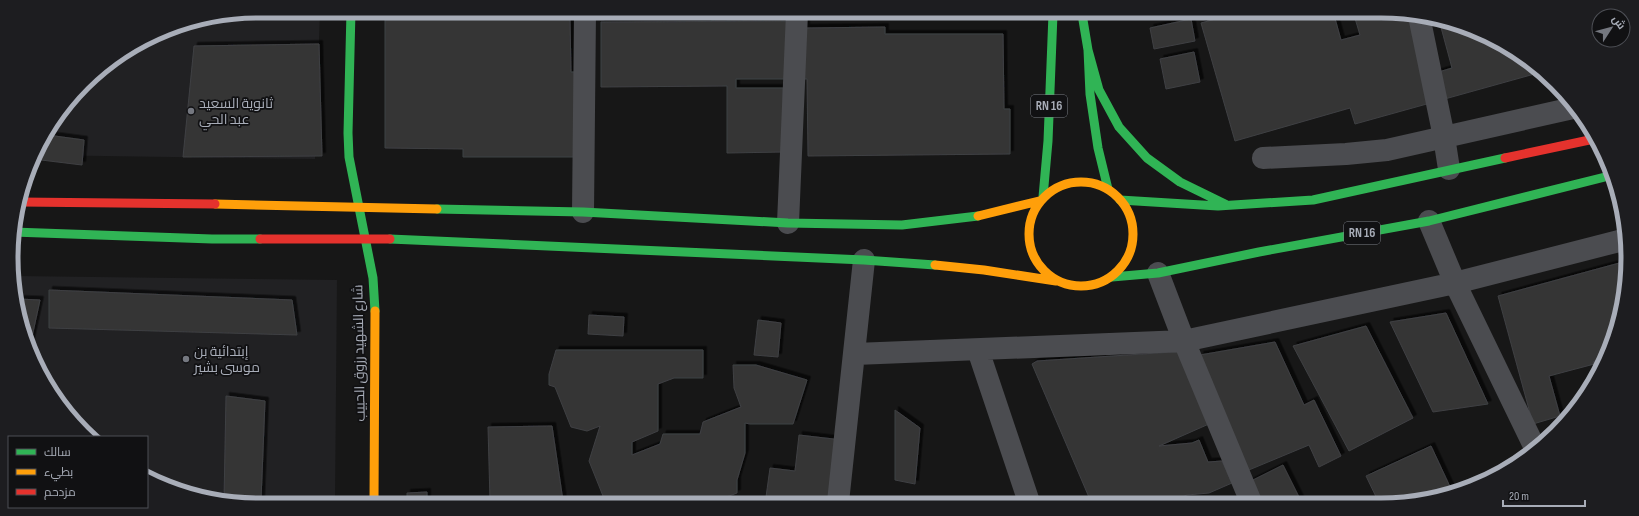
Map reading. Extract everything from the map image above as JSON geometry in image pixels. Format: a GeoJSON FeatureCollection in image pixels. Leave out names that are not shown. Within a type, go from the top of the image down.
{"type":"FeatureCollection","features":[{"type":"Feature","properties":{"kind":"main road","name":"شارع الشهيد رزوق الحبيب"},"geometry":{"type":"LineString","coordinates":[[351,18],[348,139],[349,157],[373,278],[375,318],[374,498]]}},
{"type":"Feature","properties":{"kind":"main road","name":"RN 16"},"geometry":{"type":"LineString","coordinates":[[1041,199],[1048,140],[1054,18]]}},
{"type":"Feature","properties":{"kind":"main road"},"geometry":{"type":"LineString","coordinates":[[1083,18],[1088,50],[1099,90],[1119,127],[1147,158],[1180,182],[1229,206]]}},
{"type":"Feature","properties":{"kind":"main road"},"geometry":{"type":"LineString","coordinates":[[1088,50],[1090,94],[1098,148],[1108,189]]}},
{"type":"Feature","properties":{"kind":"main road"},"geometry":{"type":"LineString","coordinates":[[1120,200],[1188,205],[1229,206],[1268,205],[1313,200],[1590,140]]}},
{"type":"Feature","properties":{"kind":"main road","name":"RN 16"},"geometry":{"type":"LineString","coordinates":[[1112,277],[1158,273],[1259,252],[1429,221],[1607,177]]}},
{"type":"Feature","properties":{"kind":"main road"},"geometry":{"type":"LineString","coordinates":[[20,232],[212,239],[366,238],[864,260],[980,269],[1056,281],[1070,286],[1085,287],[1099,284],[1112,277],[1124,264],[1131,249],[1133,231],[1129,214],[1120,200],[1108,189],[1092,183],[1074,182],[1058,186],[1041,199],[1030,217],[1028,236],[1032,254],[1042,270],[1056,281]]}},
{"type":"Feature","properties":{"kind":"main road"},"geometry":{"type":"LineString","coordinates":[[25,202],[358,206],[583,212],[788,223],[902,225],[972,218],[1041,199]]}},
{"type":"Feature","properties":{"kind":"street"},"geometry":{"type":"LineString","coordinates":[[583,212],[585,18]]}},
{"type":"Feature","properties":{"kind":"street"},"geometry":{"type":"LineString","coordinates":[[788,223],[797,18]]}},
{"type":"Feature","properties":{"kind":"street"},"geometry":{"type":"LineString","coordinates":[[1419,21],[1444,137],[1449,170]]}},
{"type":"Feature","properties":{"kind":"street"},"geometry":{"type":"LineString","coordinates":[[1263,158],[1346,154],[1387,150],[1569,109]]}},
{"type":"Feature","properties":{"kind":"street"},"geometry":{"type":"LineString","coordinates":[[1429,221],[1455,283],[1533,443]]}},
{"type":"Feature","properties":{"kind":"street"},"geometry":{"type":"LineString","coordinates":[[854,354],[1184,342],[1455,283],[1620,241]]}},
{"type":"Feature","properties":{"kind":"street"},"geometry":{"type":"LineString","coordinates":[[838,498],[864,260]]}},
{"type":"Feature","properties":{"kind":"street"},"geometry":{"type":"LineString","coordinates":[[1158,273],[1184,342],[1249,498]]}},
{"type":"Feature","properties":{"kind":"street"},"geometry":{"type":"LineString","coordinates":[[978,350],[1028,498]]}},
{"type":"Feature","properties":{"kind":"shaded area","name":"ثانوية السعيد عبد الحي"},"geometry":{"type":"Polygon","coordinates":[[[258,18],[320,18],[315,159],[41,155],[58,125],[88,88],[125,58],[166,36],[196,26],[227,20],[258,18]]]}},
{"type":"Feature","properties":{"kind":"shaded area","name":"إبتدائية بن موسى بشير"},"geometry":{"type":"Polygon","coordinates":[[[19,276],[337,280],[335,498],[258,498],[227,496],[211,493],[196,490],[166,480],[148,471],[148,436],[98,436],[88,428],[58,391],[36,350],[26,320],[19,276]]]}},
{"type":"Feature","properties":{"kind":"building"},"geometry":{"type":"Polygon","coordinates":[[[1219,18],[1335,18],[1341,40],[1360,35],[1355,18],[1412,20],[1417,21],[1432,74],[1452,68],[1440,25],[1473,36],[1501,50],[1534,74],[1355,124],[1350,108],[1235,141],[1201,23],[1219,18]]]}},
{"type":"Feature","properties":{"kind":"building"},"geometry":{"type":"Polygon","coordinates":[[[1191,19],[1195,41],[1154,49],[1150,28],[1191,19]]]}},
{"type":"Feature","properties":{"kind":"building"},"geometry":{"type":"Polygon","coordinates":[[[385,20],[570,20],[571,72],[583,72],[586,157],[463,157],[463,149],[385,148],[385,20]]]}},
{"type":"Feature","properties":{"kind":"building"},"geometry":{"type":"Polygon","coordinates":[[[806,21],[806,28],[885,27],[885,34],[1003,34],[1004,109],[1010,109],[1010,154],[808,156],[807,79],[736,79],[736,88],[783,88],[784,152],[727,153],[727,86],[601,87],[601,22],[806,21]]]}},
{"type":"Feature","properties":{"kind":"building"},"geometry":{"type":"Polygon","coordinates":[[[319,44],[322,156],[183,157],[194,46],[319,44]]]}},
{"type":"Feature","properties":{"kind":"building"},"geometry":{"type":"Polygon","coordinates":[[[1194,52],[1200,82],[1166,89],[1160,59],[1194,52]]]}},
{"type":"Feature","properties":{"kind":"building"},"geometry":{"type":"Polygon","coordinates":[[[51,136],[84,140],[82,165],[39,160],[51,136]]]}},
{"type":"Feature","properties":{"kind":"building"},"geometry":{"type":"Polygon","coordinates":[[[1621,263],[1619,289],[1613,320],[1603,350],[1596,364],[1549,376],[1560,416],[1533,424],[1498,296],[1621,263]]]}},
{"type":"Feature","properties":{"kind":"building"},"geometry":{"type":"Polygon","coordinates":[[[49,290],[292,300],[297,335],[49,328],[49,290]]]}},
{"type":"Feature","properties":{"kind":"building"},"geometry":{"type":"Polygon","coordinates":[[[22,299],[40,300],[32,338],[26,320],[22,299]]]}},
{"type":"Feature","properties":{"kind":"building"},"geometry":{"type":"Polygon","coordinates":[[[1446,313],[1488,404],[1433,412],[1390,322],[1446,313]]]}},
{"type":"Feature","properties":{"kind":"building"},"geometry":{"type":"Polygon","coordinates":[[[589,315],[624,317],[623,336],[588,334],[589,315]]]}},
{"type":"Feature","properties":{"kind":"building"},"geometry":{"type":"Polygon","coordinates":[[[758,320],[781,323],[778,357],[754,355],[758,320]]]}},
{"type":"Feature","properties":{"kind":"building"},"geometry":{"type":"Polygon","coordinates":[[[1366,326],[1413,418],[1349,451],[1293,346],[1366,326]]]}},
{"type":"Feature","properties":{"kind":"building"},"geometry":{"type":"Polygon","coordinates":[[[1275,342],[1304,405],[1314,400],[1341,456],[1319,467],[1309,445],[1244,472],[1200,355],[1275,342]]]}},
{"type":"Feature","properties":{"kind":"building"},"geometry":{"type":"Polygon","coordinates":[[[556,350],[703,350],[703,378],[674,378],[658,384],[658,431],[632,442],[632,455],[660,444],[663,434],[700,434],[703,422],[741,407],[734,388],[733,365],[756,365],[807,380],[793,424],[745,423],[745,453],[737,480],[737,493],[724,498],[604,498],[589,461],[600,426],[587,431],[571,427],[555,387],[549,385],[549,374],[556,350]]]}},
{"type":"Feature","properties":{"kind":"building"},"geometry":{"type":"Polygon","coordinates":[[[1188,351],[1218,420],[1159,446],[1192,443],[1199,440],[1208,462],[1222,461],[1232,483],[1209,493],[1187,495],[1179,498],[1089,498],[1032,364],[1037,361],[1188,351]]]}},
{"type":"Feature","properties":{"kind":"building"},"geometry":{"type":"Polygon","coordinates":[[[1598,359],[1595,366],[1593,362],[1598,359]]]}},
{"type":"Feature","properties":{"kind":"building"},"geometry":{"type":"Polygon","coordinates":[[[226,396],[265,401],[261,498],[224,495],[226,396]]]}},
{"type":"Feature","properties":{"kind":"building"},"geometry":{"type":"Polygon","coordinates":[[[895,410],[920,428],[915,484],[895,480],[895,410]]]}},
{"type":"Feature","properties":{"kind":"building"},"geometry":{"type":"Polygon","coordinates":[[[552,426],[563,498],[490,498],[488,427],[552,426]]]}},
{"type":"Feature","properties":{"kind":"building"},"geometry":{"type":"Polygon","coordinates":[[[799,435],[842,440],[835,498],[766,497],[770,468],[795,471],[799,435]]]}},
{"type":"Feature","properties":{"kind":"building"},"geometry":{"type":"Polygon","coordinates":[[[1431,446],[1450,488],[1412,496],[1377,498],[1366,476],[1431,446]]]}},
{"type":"Feature","properties":{"kind":"building"},"geometry":{"type":"Polygon","coordinates":[[[1283,465],[1300,498],[1257,498],[1249,482],[1283,465]]]}},
{"type":"Feature","properties":{"kind":"building"},"geometry":{"type":"Polygon","coordinates":[[[427,492],[427,498],[407,498],[407,493],[427,492]]]}},
{"type":"Feature","properties":{"kind":"traffic: fast"},"geometry":{"type":"LineString","coordinates":[[351,18],[348,133],[349,157],[373,278],[375,311]]}},
{"type":"Feature","properties":{"kind":"traffic: fast"},"geometry":{"type":"LineString","coordinates":[[1043,197],[1048,141],[1053,18]]}},
{"type":"Feature","properties":{"kind":"traffic: fast"},"geometry":{"type":"LineString","coordinates":[[1083,18],[1088,50],[1090,94],[1098,148],[1108,189]]}},
{"type":"Feature","properties":{"kind":"traffic: fast"},"geometry":{"type":"LineString","coordinates":[[1088,50],[1099,90],[1119,127],[1147,158],[1180,182],[1225,204]]}},
{"type":"Feature","properties":{"kind":"traffic: fast"},"geometry":{"type":"LineString","coordinates":[[1120,200],[1218,206],[1313,200],[1505,158]]}},
{"type":"Feature","properties":{"kind":"traffic: fast"},"geometry":{"type":"LineString","coordinates":[[1112,277],[1158,273],[1259,252],[1429,221],[1607,177]]}},
{"type":"Feature","properties":{"kind":"traffic: fast"},"geometry":{"type":"LineString","coordinates":[[437,209],[583,212],[788,223],[902,225],[978,216]]}},
{"type":"Feature","properties":{"kind":"traffic: fast"},"geometry":{"type":"LineString","coordinates":[[20,232],[212,239],[260,239]]}},
{"type":"Feature","properties":{"kind":"traffic: fast"},"geometry":{"type":"LineString","coordinates":[[390,239],[864,260],[935,265]]}},
{"type":"Feature","properties":{"kind":"traffic: slow"},"geometry":{"type":"LineString","coordinates":[[1081,182],[1101,186],[1110,190],[1118,197],[1125,205],[1129,214],[1133,234],[1129,254],[1125,263],[1118,271],[1110,278],[1101,282],[1081,286],[1061,282],[1052,278],[1044,271],[1037,263],[1033,254],[1029,234],[1033,214],[1037,205],[1044,197],[1052,190],[1061,186],[1081,182]]}},
{"type":"Feature","properties":{"kind":"traffic: slow"},"geometry":{"type":"LineString","coordinates":[[978,216],[1039,201]]}},
{"type":"Feature","properties":{"kind":"traffic: slow"},"geometry":{"type":"LineString","coordinates":[[215,204],[437,209]]}},
{"type":"Feature","properties":{"kind":"traffic: slow"},"geometry":{"type":"LineString","coordinates":[[935,265],[984,270],[1056,281]]}},
{"type":"Feature","properties":{"kind":"traffic: slow"},"geometry":{"type":"LineString","coordinates":[[374,498],[375,311]]}},
{"type":"Feature","properties":{"kind":"traffic: jam"},"geometry":{"type":"LineString","coordinates":[[1505,158],[1590,140]]}},
{"type":"Feature","properties":{"kind":"traffic: jam"},"geometry":{"type":"LineString","coordinates":[[25,202],[215,204]]}},
{"type":"Feature","properties":{"kind":"traffic: jam"},"geometry":{"type":"LineString","coordinates":[[260,239],[390,239]]}},
{"type":"Feature","properties":{"kind":"place","name":"ثانوية السعيد عبد الحي"},"geometry":{"type":"Point","coordinates":[191,111]}},
{"type":"Feature","properties":{"kind":"place","name":"إبتدائية بن موسى بشير"},"geometry":{"type":"Point","coordinates":[186,359]}}]}
